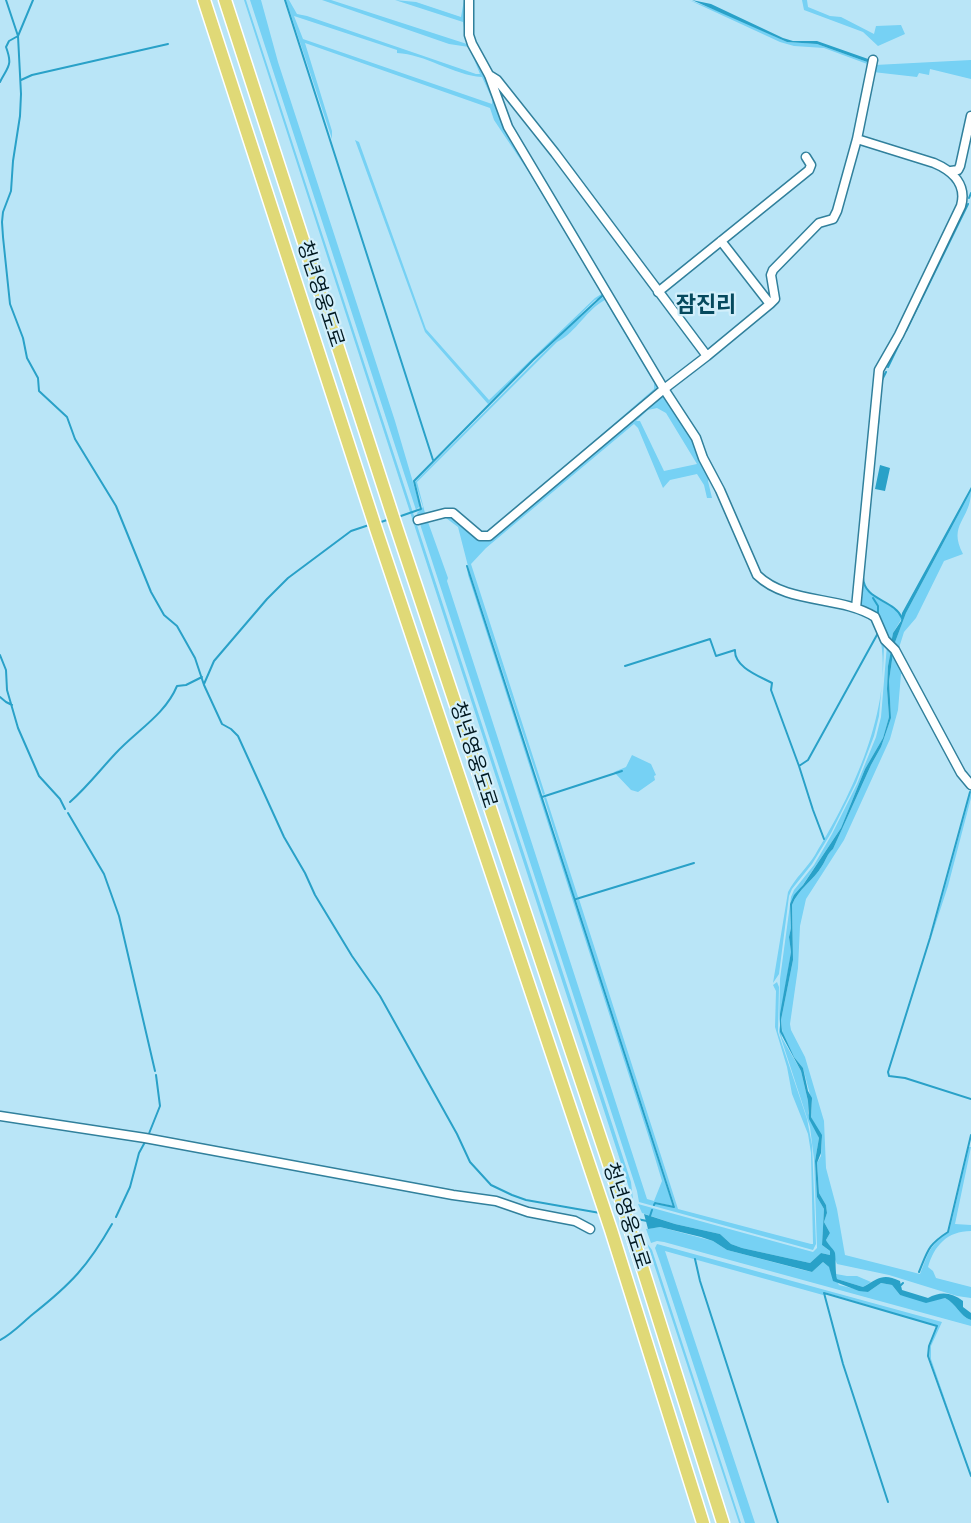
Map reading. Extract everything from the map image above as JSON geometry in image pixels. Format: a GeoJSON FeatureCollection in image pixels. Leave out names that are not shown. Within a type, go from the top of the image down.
{"type":"FeatureCollection","features":[{"type":"Feature","properties":{"kind":"highway","name":"청년영웅도로"},"geometry":{"type":"LineString","coordinates":[[204,0],[377,532],[611,1230],[703,1523]]}},
{"type":"Feature","properties":{"kind":"highway","name":"청년영웅도로"},"geometry":{"type":"LineString","coordinates":[[225,0],[396,526],[633,1236],[723,1523]]}},
{"type":"Feature","properties":{"kind":"street"},"geometry":{"type":"LineString","coordinates":[[469,0],[469,35],[489,75],[507,127],[664,389],[696,438],[757,575],[766,583],[779,589],[856,608],[875,617],[961,773],[971,785]]}},
{"type":"Feature","properties":{"kind":"street"},"geometry":{"type":"LineString","coordinates":[[418,520],[453,513],[480,536],[489,536],[775,299],[771,275],[773,270],[819,223],[833,219],[837,211],[857,139],[873,63]]}},
{"type":"Feature","properties":{"kind":"street"},"geometry":{"type":"LineString","coordinates":[[489,75],[497,80],[555,153],[707,356]]}},
{"type":"Feature","properties":{"kind":"street"},"geometry":{"type":"LineString","coordinates":[[857,139],[934,163],[951,171],[958,170],[971,116]]}},
{"type":"Feature","properties":{"kind":"street"},"geometry":{"type":"LineString","coordinates":[[658,292],[809,170],[812,165],[806,157]]}},
{"type":"Feature","properties":{"kind":"street"},"geometry":{"type":"LineString","coordinates":[[856,608],[879,370],[899,335],[961,206],[964,197],[951,171]]}},
{"type":"Feature","properties":{"kind":"street"},"geometry":{"type":"LineString","coordinates":[[721,241],[770,304]]}},
{"type":"Feature","properties":{"kind":"street"},"geometry":{"type":"LineString","coordinates":[[0,1116],[145,1138],[496,1201],[528,1212],[582,1224],[590,1229]]}},
{"type":"Feature","properties":{"kind":"shaded area"},"geometry":{"type":"Polygon","coordinates":[[[244,0],[246,0],[631,1182],[633,1200],[244,0]]]}},
{"type":"Feature","properties":{"kind":"shaded area"},"geometry":{"type":"Polygon","coordinates":[[[250,0],[261,0],[278,62],[395,421],[420,506],[416,510],[250,0]]]}},
{"type":"Feature","properties":{"kind":"shaded area"},"geometry":{"type":"Polygon","coordinates":[[[286,0],[289,0],[297,14],[480,74],[469,47],[449,44],[322,0],[331,0],[467,44],[463,22],[395,0],[416,2],[461,17],[464,0],[467,0],[467,29],[495,97],[601,289],[600,291],[530,174],[494,120],[490,108],[305,43],[332,131],[332,139],[286,0]],[[294,16],[303,39],[492,104],[482,77],[460,73],[418,57],[397,53],[397,50],[294,16]]]}},
{"type":"Feature","properties":{"kind":"shaded area"},"geometry":{"type":"Polygon","coordinates":[[[689,0],[724,13],[787,42],[817,44],[870,63],[870,65],[824,48],[794,46],[780,42],[689,0]]]}},
{"type":"Feature","properties":{"kind":"shaded area"},"geometry":{"type":"Polygon","coordinates":[[[692,0],[711,4],[783,38],[793,41],[817,41],[871,60],[870,63],[817,44],[787,42],[692,0]]]}},
{"type":"Feature","properties":{"kind":"shaded area"},"geometry":{"type":"Polygon","coordinates":[[[802,0],[807,0],[808,7],[830,16],[841,17],[874,34],[876,26],[901,25],[905,34],[878,46],[863,32],[804,10],[802,0]]]}},
{"type":"Feature","properties":{"kind":"shaded area"},"geometry":{"type":"Polygon","coordinates":[[[971,60],[971,79],[930,69],[929,75],[919,73],[917,77],[873,72],[875,65],[971,60]]]}},
{"type":"Feature","properties":{"kind":"shaded area"},"geometry":{"type":"Polygon","coordinates":[[[355,140],[359,142],[426,329],[489,400],[595,298],[603,293],[607,299],[557,342],[417,482],[425,513],[450,511],[419,519],[417,513],[423,507],[415,482],[562,334],[603,297],[595,300],[488,404],[425,332],[355,140]]]}},
{"type":"Feature","properties":{"kind":"shaded area"},"geometry":{"type":"Polygon","coordinates":[[[607,300],[658,385],[657,392],[490,533],[479,532],[450,511],[460,515],[479,531],[490,531],[654,389],[654,383],[607,304],[607,300]]]}},
{"type":"Feature","properties":{"kind":"shaded area"},"geometry":{"type":"Polygon","coordinates":[[[879,389],[880,404],[862,580],[870,593],[893,607],[902,618],[893,633],[891,643],[877,616],[857,606],[879,389]]]}},
{"type":"Feature","properties":{"kind":"shaded area"},"geometry":{"type":"Polygon","coordinates":[[[662,395],[678,411],[696,443],[710,475],[708,481],[712,498],[707,498],[704,485],[697,474],[670,480],[663,488],[638,428],[634,424],[486,548],[471,564],[545,794],[543,795],[468,566],[458,527],[446,518],[428,522],[647,1199],[654,1201],[662,1181],[467,566],[673,1206],[655,1202],[653,1206],[639,1202],[419,521],[450,515],[483,540],[662,395]],[[657,408],[648,410],[636,421],[640,421],[664,471],[697,464],[666,413],[657,408]]]}},
{"type":"Feature","properties":{"kind":"shaded area"},"geometry":{"type":"Polygon","coordinates":[[[880,465],[890,468],[885,491],[875,489],[880,465]]]}},
{"type":"Feature","properties":{"kind":"shaded area"},"geometry":{"type":"Polygon","coordinates":[[[971,487],[971,491],[906,613],[894,645],[891,643],[893,633],[901,621],[902,613],[971,487]]]}},
{"type":"Feature","properties":{"kind":"shaded area"},"geometry":{"type":"Polygon","coordinates":[[[971,491],[968,509],[957,536],[963,554],[944,561],[916,618],[904,632],[898,651],[894,645],[906,613],[971,491]]]}},
{"type":"Feature","properties":{"kind":"shaded area"},"geometry":{"type":"Polygon","coordinates":[[[880,636],[884,647],[883,670],[879,716],[874,736],[856,783],[831,833],[789,896],[779,974],[773,983],[788,892],[812,860],[843,806],[867,750],[881,692],[883,664],[880,636]]]}},
{"type":"Feature","properties":{"kind":"shaded area"},"geometry":{"type":"Polygon","coordinates":[[[887,645],[891,650],[887,689],[889,717],[883,738],[865,769],[841,828],[790,904],[794,890],[814,865],[832,834],[857,784],[876,737],[881,717],[887,645]]]}},
{"type":"Feature","properties":{"kind":"shaded area"},"geometry":{"type":"Polygon","coordinates":[[[891,650],[893,653],[889,681],[891,718],[881,747],[833,849],[792,905],[793,960],[781,1020],[782,1031],[794,1057],[803,1068],[808,1091],[812,1098],[811,1117],[822,1135],[821,1153],[817,1163],[819,1193],[826,1205],[827,1213],[824,1222],[830,1233],[826,1240],[835,1253],[837,1279],[863,1287],[877,1279],[889,1277],[900,1281],[902,1290],[928,1298],[937,1294],[950,1294],[963,1301],[963,1307],[971,1313],[971,1320],[945,1298],[926,1303],[900,1295],[892,1285],[881,1283],[868,1292],[833,1281],[829,1267],[823,1262],[812,1272],[727,1250],[701,1237],[660,1227],[648,1229],[644,1214],[720,1234],[731,1244],[742,1248],[810,1263],[821,1253],[830,1255],[830,1251],[822,1245],[824,1209],[817,1197],[815,1161],[819,1138],[809,1119],[808,1101],[801,1071],[780,1032],[780,1014],[791,952],[790,904],[841,828],[865,769],[883,738],[889,717],[887,689],[891,650]]]}},
{"type":"Feature","properties":{"kind":"shaded area"},"geometry":{"type":"Polygon","coordinates":[[[893,653],[971,792],[957,775],[901,674],[898,710],[890,739],[844,840],[806,899],[800,926],[798,968],[790,1024],[805,1057],[824,1121],[826,1168],[837,1209],[845,1255],[920,1274],[930,1250],[949,1232],[969,1147],[971,1147],[955,1224],[971,1225],[971,1231],[955,1234],[943,1241],[938,1246],[928,1267],[936,1278],[971,1287],[971,1298],[957,1296],[889,1275],[837,1264],[826,1240],[830,1233],[824,1222],[827,1213],[826,1205],[819,1193],[817,1163],[821,1156],[822,1139],[811,1117],[812,1102],[803,1068],[783,1037],[781,1020],[793,960],[792,905],[833,849],[881,747],[891,718],[889,681],[893,653]]]}},
{"type":"Feature","properties":{"kind":"shaded area"},"geometry":{"type":"Polygon","coordinates":[[[632,755],[651,764],[656,775],[655,780],[638,792],[631,790],[614,772],[626,767],[632,755]]]}},
{"type":"Feature","properties":{"kind":"shaded area"},"geometry":{"type":"Polygon","coordinates":[[[971,792],[948,886],[931,938],[971,792]]]}},
{"type":"Feature","properties":{"kind":"shaded area"},"geometry":{"type":"Polygon","coordinates":[[[546,797],[578,897],[575,898],[544,798],[546,797]]]}},
{"type":"Feature","properties":{"kind":"shaded area"},"geometry":{"type":"Polygon","coordinates":[[[579,899],[678,1209],[813,1244],[811,1153],[808,1134],[792,1094],[775,1027],[776,991],[773,985],[777,982],[779,987],[778,1032],[807,1119],[812,1145],[816,1244],[813,1250],[653,1206],[655,1203],[675,1207],[576,900],[579,899]]]}},
{"type":"Feature","properties":{"kind":"shaded area"},"geometry":{"type":"Polygon","coordinates":[[[790,904],[791,952],[779,1024],[780,979],[790,904]]]}},
{"type":"Feature","properties":{"kind":"shaded area"},"geometry":{"type":"Polygon","coordinates":[[[779,1026],[782,1038],[801,1071],[808,1101],[808,1113],[819,1138],[815,1161],[817,1197],[824,1209],[822,1245],[831,1252],[830,1255],[821,1253],[810,1263],[742,1248],[731,1244],[720,1234],[675,1224],[642,1213],[638,1204],[813,1252],[817,1248],[814,1159],[810,1127],[779,1032],[779,1026]]]}},
{"type":"Feature","properties":{"kind":"shaded area"},"geometry":{"type":"Polygon","coordinates":[[[660,1227],[713,1241],[727,1250],[812,1272],[823,1262],[829,1267],[839,1285],[868,1292],[881,1283],[892,1285],[900,1295],[930,1300],[945,1298],[971,1320],[971,1326],[664,1242],[651,1243],[646,1229],[660,1227]]]}},
{"type":"Feature","properties":{"kind":"shaded area"},"geometry":{"type":"Polygon","coordinates":[[[647,1243],[652,1250],[741,1523],[739,1523],[647,1243]]]}},
{"type":"Feature","properties":{"kind":"shaded area"},"geometry":{"type":"Polygon","coordinates":[[[657,1244],[942,1322],[931,1346],[931,1359],[971,1475],[929,1356],[930,1346],[937,1326],[824,1292],[823,1295],[665,1251],[755,1523],[745,1523],[655,1248],[657,1244]]]}},
{"type":"Feature","properties":{"kind":"shaded area"},"geometry":{"type":"Polygon","coordinates":[[[836,1274],[857,1276],[871,1282],[863,1287],[837,1279],[836,1274]]]}},
{"type":"Feature","properties":{"kind":"waterway"},"geometry":{"type":"LineString","coordinates":[[6,0],[18,36],[21,94],[11,191],[3,212],[3,237],[10,304],[23,338],[27,358],[38,378],[39,391],[67,417],[75,439],[116,506],[151,592],[164,615],[177,626],[195,658],[204,685],[222,724],[238,736],[284,837],[315,895],[352,956],[380,996],[457,1134],[470,1162],[491,1185],[512,1195],[526,1200],[600,1213]]}},
{"type":"Feature","properties":{"kind":"waterway"},"geometry":{"type":"LineString","coordinates":[[0,82],[9,62],[6,47],[9,41],[18,36],[33,0]]}},
{"type":"Feature","properties":{"kind":"waterway"},"geometry":{"type":"LineString","coordinates":[[285,0],[433,460]]}},
{"type":"Feature","properties":{"kind":"waterway"},"geometry":{"type":"LineString","coordinates":[[21,80],[32,75],[168,44]]}},
{"type":"Feature","properties":{"kind":"waterway"},"geometry":{"type":"LineString","coordinates":[[969,198],[971,193]]}},
{"type":"Feature","properties":{"kind":"waterway"},"geometry":{"type":"LineString","coordinates":[[906,331],[968,204]]}},
{"type":"Feature","properties":{"kind":"waterway"},"geometry":{"type":"LineString","coordinates":[[398,517],[421,509],[414,481],[533,360],[602,296]]}},
{"type":"Feature","properties":{"kind":"waterway"},"geometry":{"type":"LineString","coordinates":[[888,367],[903,336]]}},
{"type":"Feature","properties":{"kind":"waterway"},"geometry":{"type":"LineString","coordinates":[[882,380],[886,372]]}},
{"type":"Feature","properties":{"kind":"waterway"},"geometry":{"type":"LineString","coordinates":[[878,425],[880,398]]}},
{"type":"Feature","properties":{"kind":"waterway"},"geometry":{"type":"LineString","coordinates":[[378,523],[390,519]]}},
{"type":"Feature","properties":{"kind":"waterway"},"geometry":{"type":"LineString","coordinates":[[204,684],[214,661],[288,578],[351,531],[369,525]]}},
{"type":"Feature","properties":{"kind":"waterway"},"geometry":{"type":"LineString","coordinates":[[467,566],[674,1207],[655,1203],[654,1205]]}},
{"type":"Feature","properties":{"kind":"waterway"},"geometry":{"type":"LineString","coordinates":[[863,577],[868,591],[893,607],[902,618]]}},
{"type":"Feature","properties":{"kind":"waterway"},"geometry":{"type":"LineString","coordinates":[[873,598],[878,606],[878,615]]}},
{"type":"Feature","properties":{"kind":"waterway"},"geometry":{"type":"LineString","coordinates":[[824,839],[799,766],[808,760],[878,633]]}},
{"type":"Feature","properties":{"kind":"waterway"},"geometry":{"type":"LineString","coordinates":[[625,666],[710,639],[716,656],[735,650],[743,666],[772,683],[771,690],[799,766]]}},
{"type":"Feature","properties":{"kind":"waterway"},"geometry":{"type":"LineString","coordinates":[[0,655],[6,670],[7,690],[18,728],[39,776],[60,799],[65,809]]}},
{"type":"Feature","properties":{"kind":"waterway"},"geometry":{"type":"LineString","coordinates":[[70,802],[123,746],[158,714],[177,686],[186,685],[202,677]]}},
{"type":"Feature","properties":{"kind":"waterway"},"geometry":{"type":"LineString","coordinates":[[0,697],[12,705]]}},
{"type":"Feature","properties":{"kind":"waterway"},"geometry":{"type":"LineString","coordinates":[[542,797],[622,771]]}},
{"type":"Feature","properties":{"kind":"waterway"},"geometry":{"type":"LineString","coordinates":[[970,792],[930,938],[888,1072],[889,1076],[905,1078],[971,1099]]}},
{"type":"Feature","properties":{"kind":"waterway"},"geometry":{"type":"LineString","coordinates":[[68,813],[104,874],[119,916],[155,1071]]}},
{"type":"Feature","properties":{"kind":"waterway"},"geometry":{"type":"LineString","coordinates":[[576,899],[694,863]]}},
{"type":"Feature","properties":{"kind":"waterway"},"geometry":{"type":"LineString","coordinates":[[148,1136],[160,1106],[156,1075]]}},
{"type":"Feature","properties":{"kind":"waterway"},"geometry":{"type":"LineString","coordinates":[[919,1272],[929,1249],[948,1232],[971,1135]]}},
{"type":"Feature","properties":{"kind":"waterway"},"geometry":{"type":"LineString","coordinates":[[116,1217],[130,1187],[139,1153],[145,1142]]}},
{"type":"Feature","properties":{"kind":"waterway"},"geometry":{"type":"LineString","coordinates":[[650,1216],[652,1210]]}},
{"type":"Feature","properties":{"kind":"waterway"},"geometry":{"type":"LineString","coordinates":[[632,1218],[647,1221]]}},
{"type":"Feature","properties":{"kind":"waterway"},"geometry":{"type":"LineString","coordinates":[[0,1340],[13,1332],[68,1283],[95,1252],[112,1224]]}},
{"type":"Feature","properties":{"kind":"waterway"},"geometry":{"type":"LineString","coordinates":[[695,1259],[700,1281],[778,1523]]}},
{"type":"Feature","properties":{"kind":"waterway"},"geometry":{"type":"LineString","coordinates":[[888,1502],[843,1364],[824,1293],[937,1326],[929,1346],[928,1356],[971,1476]]}},
{"type":"Feature","properties":{"kind":"district","name":"잠진리"},"geometry":{"type":"Point","coordinates":[706,306]}}]}
